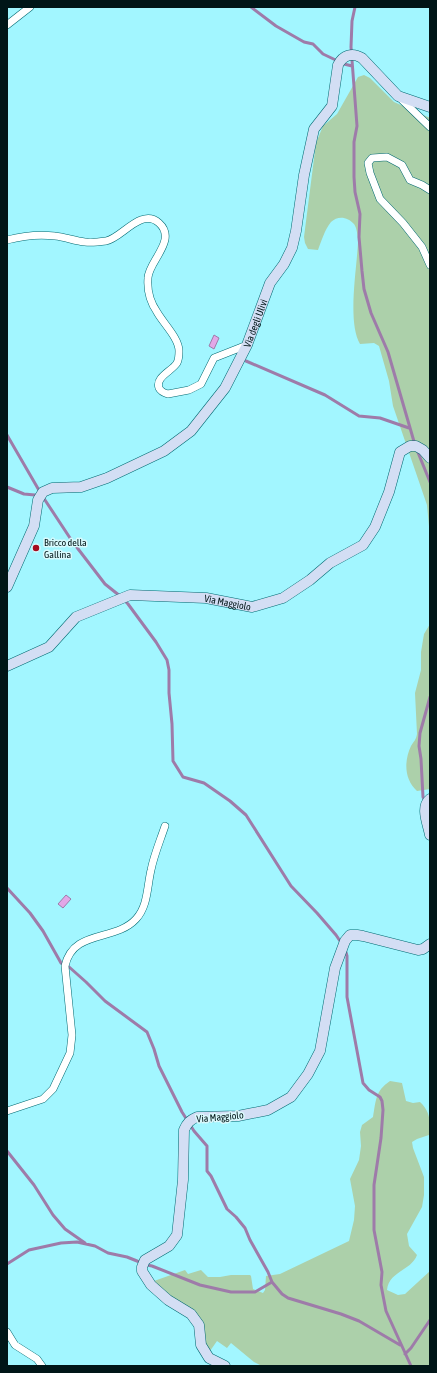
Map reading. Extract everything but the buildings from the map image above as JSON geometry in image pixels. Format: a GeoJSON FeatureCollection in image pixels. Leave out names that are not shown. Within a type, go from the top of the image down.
{"type":"FeatureCollection","features":[{"type":"Feature","properties":{"kind":"street"},"geometry":{"type":"LineString","coordinates":[[7,25],[30,7]]}},
{"type":"Feature","properties":{"kind":"street","name":"Via degli Ulivi"},"geometry":{"type":"LineString","coordinates":[[7,587],[34,526],[38,500],[43,492],[52,488],[81,487],[107,478],[164,451],[191,431],[225,388],[247,344],[270,283],[284,264],[292,248],[304,175],[314,129],[332,106],[340,61],[348,55],[358,55],[398,96],[430,107]]}},
{"type":"Feature","properties":{"kind":"street"},"geometry":{"type":"LineString","coordinates":[[398,96],[430,127]]}},
{"type":"Feature","properties":{"kind":"street"},"geometry":{"type":"LineString","coordinates":[[430,190],[410,180],[402,165],[387,157],[372,158],[368,163],[370,173],[380,199],[403,223],[422,247],[430,265]]}},
{"type":"Feature","properties":{"kind":"street"},"geometry":{"type":"LineString","coordinates":[[7,240],[23,236],[55,236],[84,242],[108,241],[132,225],[146,218],[158,223],[162,227],[165,234],[165,240],[148,275],[148,290],[155,310],[171,332],[179,347],[179,361],[173,369],[159,380],[159,387],[165,394],[189,390],[201,384],[214,358],[247,344]]}},
{"type":"Feature","properties":{"kind":"street","name":"Via Maggiolo"},"geometry":{"type":"LineString","coordinates":[[7,666],[49,647],[76,617],[130,595],[206,598],[252,607],[283,598],[310,580],[330,563],[363,545],[375,527],[388,492],[400,452],[410,446],[416,446],[423,450],[430,458]]}},
{"type":"Feature","properties":{"kind":"street"},"geometry":{"type":"LineString","coordinates":[[430,799],[426,802],[424,809],[430,835]]}},
{"type":"Feature","properties":{"kind":"street"},"geometry":{"type":"LineString","coordinates":[[7,1111],[43,1099],[53,1089],[70,1053],[72,1034],[66,966],[67,957],[78,944],[121,928],[134,921],[141,914],[146,900],[151,869],[164,826]]}},
{"type":"Feature","properties":{"kind":"street","name":"Via Maggiolo"},"geometry":{"type":"LineString","coordinates":[[225,1366],[210,1358],[201,1345],[199,1325],[191,1314],[168,1300],[150,1285],[142,1271],[145,1260],[169,1246],[177,1234],[183,1180],[184,1130],[187,1124],[197,1117],[238,1116],[268,1110],[291,1097],[308,1074],[320,1051],[335,968],[345,941],[350,935],[363,936],[418,950],[423,949],[430,944]]}},
{"type":"Feature","properties":{"kind":"street"},"geometry":{"type":"LineString","coordinates":[[7,1332],[15,1345],[37,1359],[42,1366]]}},
{"type":"Feature","properties":{"kind":"green space"},"geometry":{"type":"Polygon","coordinates":[[[364,75],[370,78],[394,102],[430,118],[430,537],[427,505],[393,406],[389,381],[379,346],[374,343],[360,344],[356,334],[353,309],[358,242],[355,226],[346,218],[337,218],[331,222],[327,228],[318,250],[308,249],[304,237],[316,143],[323,126],[337,114],[358,77],[364,75]]]}},
{"type":"Feature","properties":{"kind":"green space"},"geometry":{"type":"Polygon","coordinates":[[[430,624],[430,789],[417,791],[410,781],[406,770],[406,764],[411,746],[417,734],[415,693],[421,670],[421,652],[424,634],[430,624]]]}},
{"type":"Feature","properties":{"kind":"green space"},"geometry":{"type":"Polygon","coordinates":[[[390,1081],[402,1083],[406,1101],[413,1103],[420,1102],[426,1109],[430,1121],[429,1135],[412,1142],[424,1177],[422,1207],[407,1234],[409,1246],[417,1255],[410,1265],[392,1279],[387,1290],[398,1295],[405,1294],[430,1271],[430,1366],[262,1366],[254,1362],[231,1343],[227,1348],[217,1341],[210,1351],[205,1343],[201,1324],[154,1281],[185,1270],[188,1274],[201,1270],[208,1277],[250,1275],[253,1289],[263,1293],[265,1290],[266,1276],[280,1274],[349,1241],[354,1220],[355,1206],[350,1179],[359,1160],[361,1146],[360,1132],[362,1125],[373,1117],[377,1097],[381,1089],[390,1081]]]}},
{"type":"Feature","properties":{"kind":"shaded area"},"geometry":{"type":"Polygon","coordinates":[[[214,335],[219,338],[214,349],[209,346],[214,335]]]}},
{"type":"Feature","properties":{"kind":"shaded area"},"geometry":{"type":"Polygon","coordinates":[[[66,895],[71,899],[63,908],[58,904],[66,895]]]}},
{"type":"Feature","properties":{"kind":"waterway"},"geometry":{"type":"LineString","coordinates":[[251,7],[276,26],[304,42],[313,44],[323,54],[344,64],[352,66]]}},
{"type":"Feature","properties":{"kind":"waterway"},"geometry":{"type":"LineString","coordinates":[[355,7],[352,21],[351,47],[357,126],[354,142],[354,177],[355,192],[360,214],[359,237],[364,289],[371,313],[388,352],[415,445]]}},
{"type":"Feature","properties":{"kind":"waterway"},"geometry":{"type":"LineString","coordinates":[[246,361],[325,395],[359,416],[380,418],[409,428]]}},
{"type":"Feature","properties":{"kind":"waterway"},"geometry":{"type":"LineString","coordinates":[[7,435],[40,492]]}},
{"type":"Feature","properties":{"kind":"waterway"},"geometry":{"type":"LineString","coordinates":[[417,450],[430,482]]}},
{"type":"Feature","properties":{"kind":"waterway"},"geometry":{"type":"LineString","coordinates":[[7,487],[24,494],[37,496]]}},
{"type":"Feature","properties":{"kind":"waterway"},"geometry":{"type":"LineString","coordinates":[[43,497],[72,541],[105,584],[120,596]]}},
{"type":"Feature","properties":{"kind":"waterway"},"geometry":{"type":"LineString","coordinates":[[124,600],[156,642],[167,660],[169,670],[173,761],[183,777],[204,783],[230,801],[246,815],[291,886],[317,913],[342,944]]}},
{"type":"Feature","properties":{"kind":"waterway"},"geometry":{"type":"LineString","coordinates":[[425,801],[423,797],[419,746],[420,733],[430,697]]}},
{"type":"Feature","properties":{"kind":"waterway"},"geometry":{"type":"LineString","coordinates":[[7,888],[30,913],[43,931],[61,963],[68,966],[105,1001],[147,1032],[159,1066],[182,1112],[194,1131],[207,1146],[207,1171],[211,1176],[227,1209],[245,1228],[272,1282],[282,1294],[288,1298],[359,1321],[400,1345]]}},
{"type":"Feature","properties":{"kind":"waterway"},"geometry":{"type":"LineString","coordinates":[[345,949],[347,956],[347,997],[363,1083],[369,1090],[380,1097],[383,1110],[381,1138],[374,1185],[374,1230],[382,1272],[381,1285],[386,1311],[411,1366]]}},
{"type":"Feature","properties":{"kind":"waterway"},"geometry":{"type":"LineString","coordinates":[[7,1151],[34,1185],[53,1215],[65,1229],[85,1243]]}},
{"type":"Feature","properties":{"kind":"waterway"},"geometry":{"type":"LineString","coordinates":[[7,1264],[29,1250],[61,1243],[77,1242],[95,1246],[108,1253],[127,1257],[200,1285],[231,1292],[255,1292],[272,1282]]}},
{"type":"Feature","properties":{"kind":"waterway"},"geometry":{"type":"LineString","coordinates":[[405,1354],[411,1348],[430,1320]]}},
{"type":"Feature","properties":{"kind":"place","name":"Bricco della Gallina"},"geometry":{"type":"Point","coordinates":[36,548]}}]}
